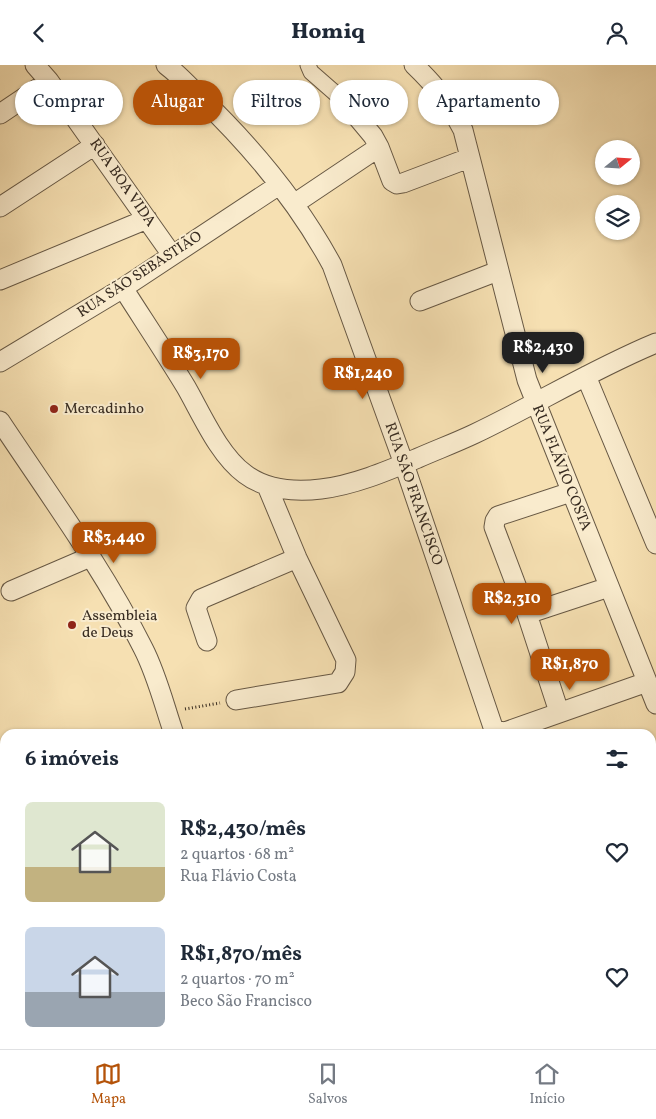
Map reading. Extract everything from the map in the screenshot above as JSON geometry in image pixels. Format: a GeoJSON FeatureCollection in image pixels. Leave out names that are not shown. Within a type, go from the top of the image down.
{"type":"FeatureCollection","features":[{"type":"Feature","properties":{"kind":"street","name":"RUA BOA VIDA"},"geometry":{"type":"LineString","coordinates":[[35,65],[48,80]]}},
{"type":"Feature","properties":{"kind":"street"},"geometry":{"type":"LineString","coordinates":[[308,65],[311,72],[330,89]]}},
{"type":"Feature","properties":{"kind":"street","name":"RUA FLÁVIO COSTA"},"geometry":{"type":"LineString","coordinates":[[414,65],[436,86],[452,107],[463,130],[520,357],[535,402],[653,695]]}},
{"type":"Feature","properties":{"kind":"street","name":"RUA SÃO FRANCISCO"},"geometry":{"type":"LineString","coordinates":[[167,66],[225,121],[279,185],[319,240],[332,265],[404,464],[494,729]]}},
{"type":"Feature","properties":{"kind":"street"},"geometry":{"type":"LineString","coordinates":[[0,114],[15,104]]}},
{"type":"Feature","properties":{"kind":"street","name":"RUA BOA VIDA"},"geometry":{"type":"LineString","coordinates":[[81,125],[172,255]]}},
{"type":"Feature","properties":{"kind":"street"},"geometry":{"type":"LineString","coordinates":[[365,125],[379,147],[392,181],[397,183],[403,183],[469,158]]}},
{"type":"Feature","properties":{"kind":"street"},"geometry":{"type":"LineString","coordinates":[[0,207],[95,145]]}},
{"type":"Feature","properties":{"kind":"street"},"geometry":{"type":"LineString","coordinates":[[294,204],[379,147]]}},
{"type":"Feature","properties":{"kind":"street","name":"RUA SÃO SEBASTIÃO"},"geometry":{"type":"LineString","coordinates":[[0,363],[124,288],[279,185]]}},
{"type":"Feature","properties":{"kind":"street"},"geometry":{"type":"LineString","coordinates":[[0,279],[147,219]]}},
{"type":"Feature","properties":{"kind":"street"},"geometry":{"type":"LineString","coordinates":[[420,301],[498,271]]}},
{"type":"Feature","properties":{"kind":"street"},"geometry":{"type":"LineString","coordinates":[[124,288],[234,465],[246,476],[267,486],[294,490],[321,489],[366,478],[404,464],[473,435],[625,356],[656,343]]}},
{"type":"Feature","properties":{"kind":"street"},"geometry":{"type":"LineString","coordinates":[[586,376],[656,544]]}},
{"type":"Feature","properties":{"kind":"street"},"geometry":{"type":"LineString","coordinates":[[0,421],[90,557],[129,621],[144,649],[156,678],[172,729]]}},
{"type":"Feature","properties":{"kind":"street"},"geometry":{"type":"LineString","coordinates":[[236,700],[338,683],[346,672],[346,660],[297,558],[267,486]]}},
{"type":"Feature","properties":{"kind":"street"},"geometry":{"type":"LineString","coordinates":[[571,492],[498,516],[494,521],[494,527],[527,614],[559,713],[653,695]]}},
{"type":"Feature","properties":{"kind":"street"},"geometry":{"type":"LineString","coordinates":[[11,591],[90,557]]}},
{"type":"Feature","properties":{"kind":"street"},"geometry":{"type":"LineString","coordinates":[[207,641],[196,608],[197,603],[201,599],[297,558]]}},
{"type":"Feature","properties":{"kind":"street"},"geometry":{"type":"LineString","coordinates":[[527,614],[609,587]]}},
{"type":"Feature","properties":{"kind":"street","name":"RUA SÃO FRANCISCO"},"geometry":{"type":"LineString","coordinates":[[514,729],[559,713]]}},
{"type":"Feature","properties":{"kind":"path"},"geometry":{"type":"LineString","coordinates":[[167,712],[236,700]]}},
{"type":"Feature","properties":{"kind":"place","name":"Mercadinho"},"geometry":{"type":"Point","coordinates":[54,409]}},
{"type":"Feature","properties":{"kind":"place","name":"Assembleia de Deus"},"geometry":{"type":"Point","coordinates":[72,625]}}]}
